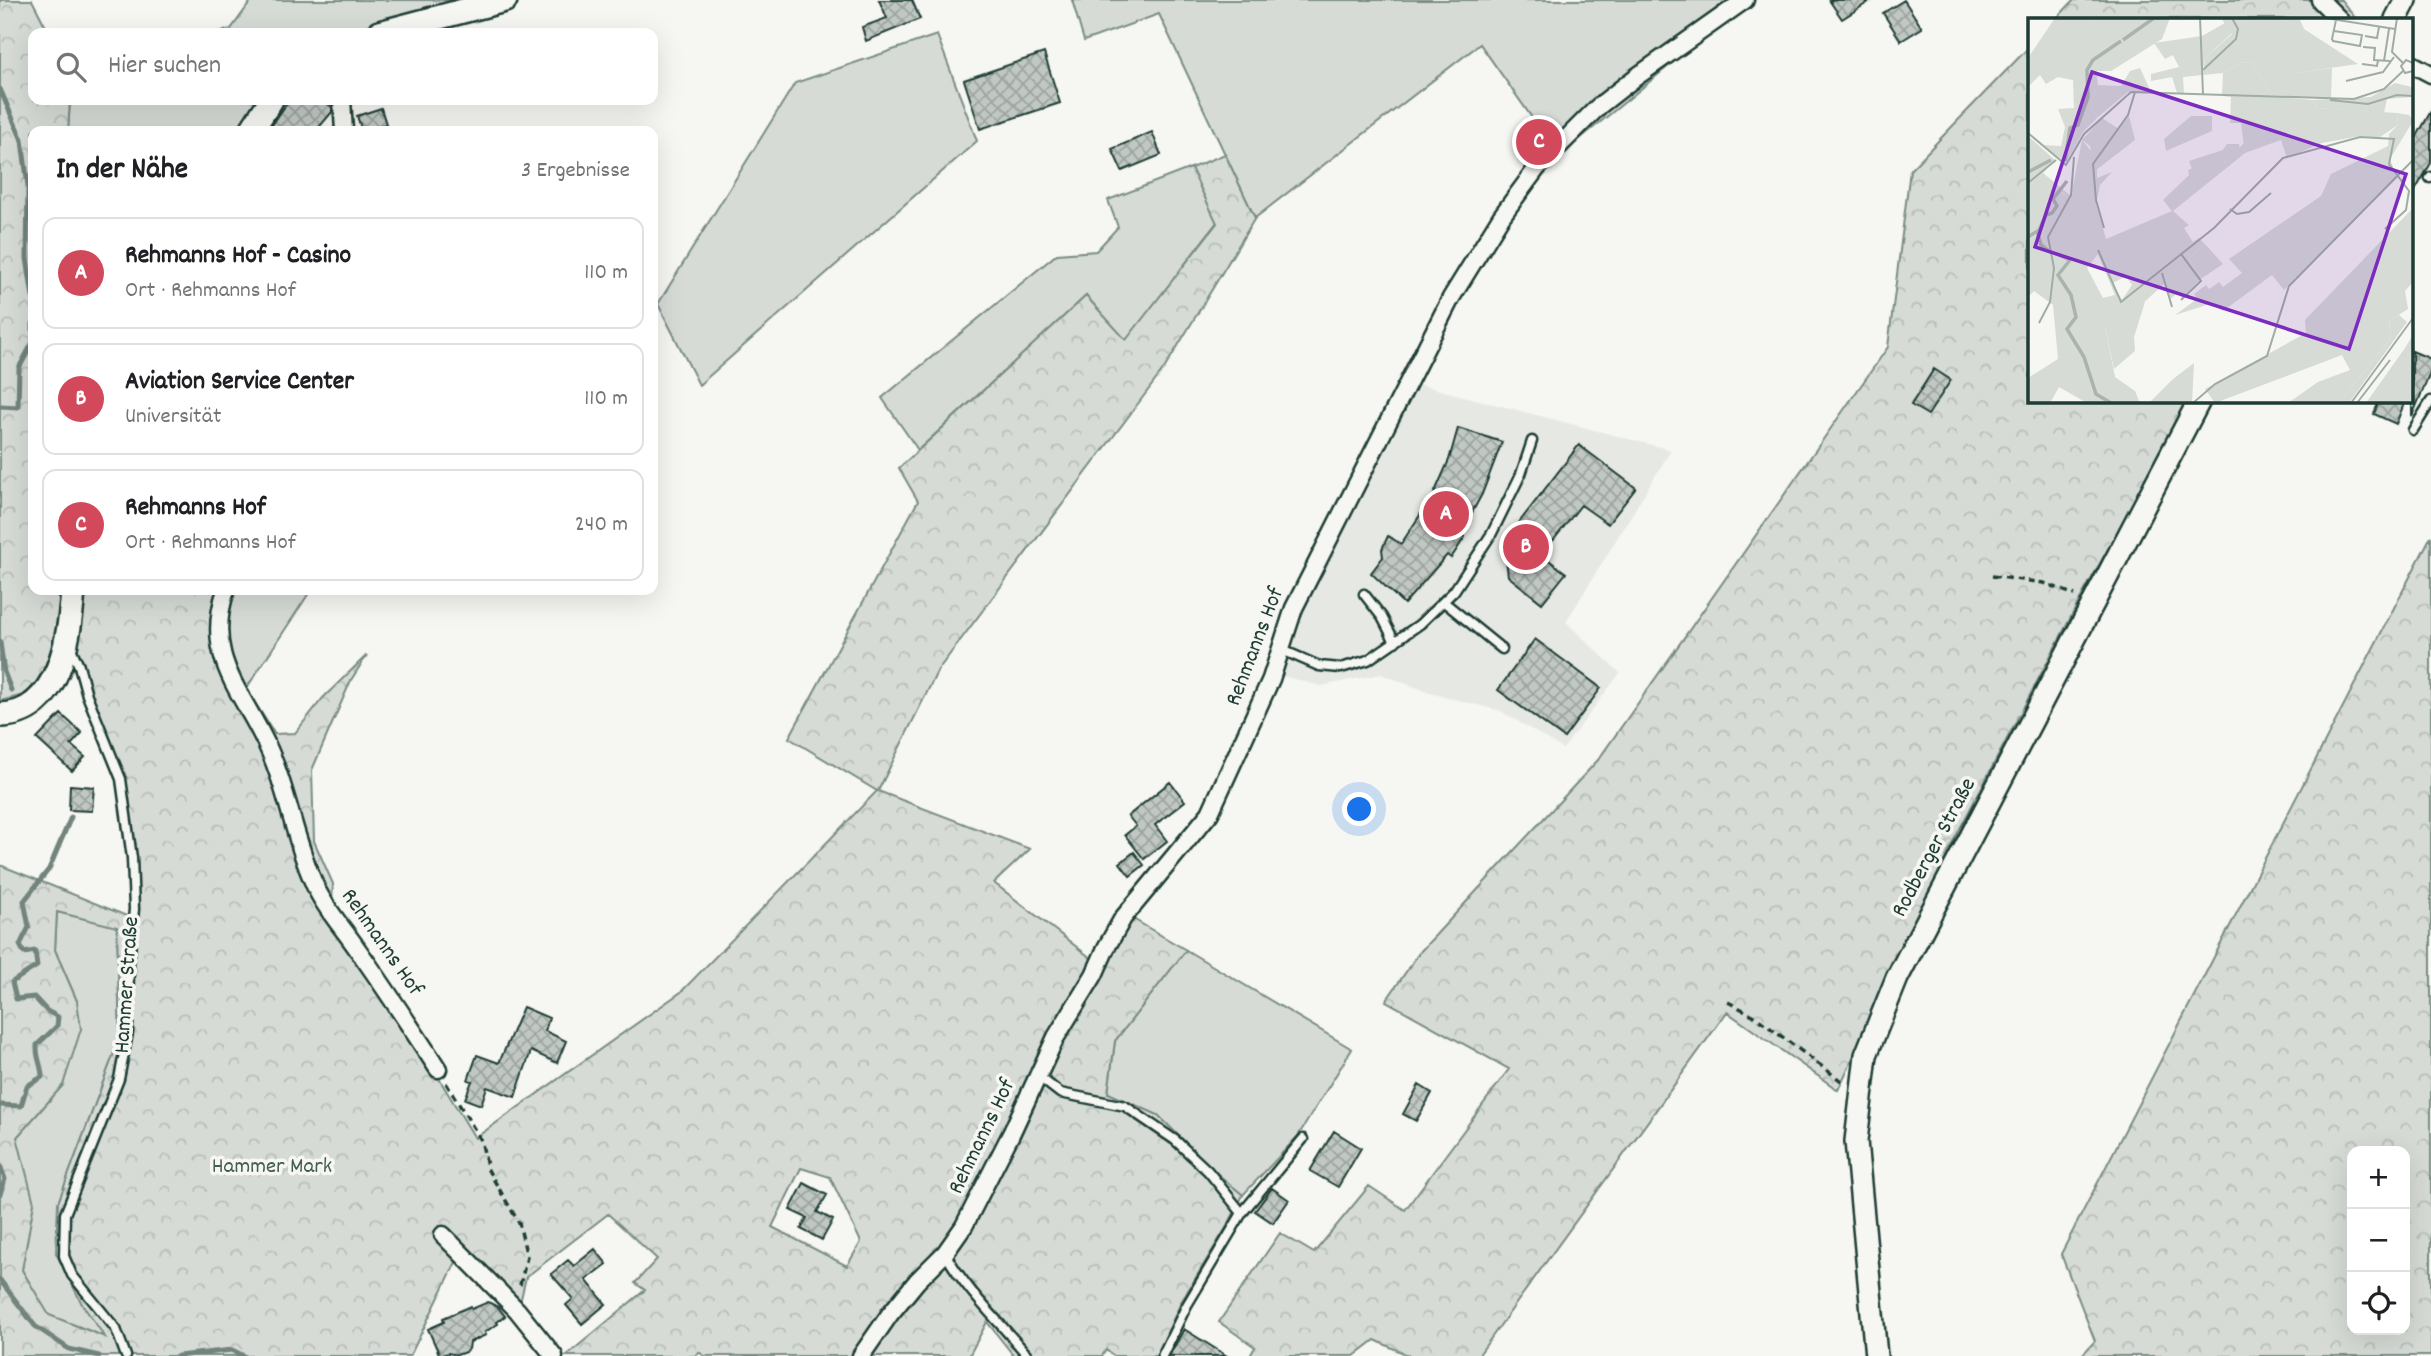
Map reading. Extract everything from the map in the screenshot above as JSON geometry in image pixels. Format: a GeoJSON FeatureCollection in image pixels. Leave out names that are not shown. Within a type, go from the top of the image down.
{"type":"FeatureCollection","features":[{"type":"Feature","properties":{"kind":"main road"},"geometry":{"type":"LineString","coordinates":[[398,28],[505,0]]}},
{"type":"Feature","properties":{"kind":"main road"},"geometry":{"type":"LineString","coordinates":[[254,126],[268,105]]}},
{"type":"Feature","properties":{"kind":"main road"},"geometry":{"type":"LineString","coordinates":[[0,715],[17,714],[47,690],[61,663],[72,595]]}},
{"type":"Feature","properties":{"kind":"street","name":"Rehmanns Hof"},"geometry":{"type":"LineString","coordinates":[[861,1356],[904,1298],[945,1253],[964,1226],[1056,1037],[1094,975],[1123,918],[1210,813],[1271,678],[1294,608],[1406,383],[1451,298],[1500,217],[1537,168],[1599,107],[1636,77],[1745,0]]}},
{"type":"Feature","properties":{"kind":"street"},"geometry":{"type":"LineString","coordinates":[[2320,0],[2338,18]]}},
{"type":"Feature","properties":{"kind":"street"},"geometry":{"type":"LineString","coordinates":[[2397,18],[2406,0]]}},
{"type":"Feature","properties":{"kind":"street"},"geometry":{"type":"LineString","coordinates":[[2414,65],[2431,74]]}},
{"type":"Feature","properties":{"kind":"street"},"geometry":{"type":"LineString","coordinates":[[342,105],[344,126]]}},
{"type":"Feature","properties":{"kind":"street","name":"Rodberger Straße"},"geometry":{"type":"LineString","coordinates":[[1876,1356],[1856,1141],[1866,1055],[1897,978],[2198,402]]}},
{"type":"Feature","properties":{"kind":"street","name":"Rehmanns Hof"},"geometry":{"type":"LineString","coordinates":[[224,595],[219,609],[218,640],[226,668],[266,743],[282,783],[298,842],[317,890],[438,1069]]}},
{"type":"Feature","properties":{"kind":"street"},"geometry":{"type":"LineString","coordinates":[[443,1235],[517,1310],[554,1356]]}},
{"type":"Feature","properties":{"kind":"lane"},"geometry":{"type":"LineString","coordinates":[[2413,430],[2431,401]]}},
{"type":"Feature","properties":{"kind":"lane"},"geometry":{"type":"LineString","coordinates":[[1280,649],[1319,666],[1341,668],[1368,660],[1444,602],[1492,533],[1521,474],[1532,441]]}},
{"type":"Feature","properties":{"kind":"lane"},"geometry":{"type":"LineString","coordinates":[[1364,594],[1382,617],[1395,642]]}},
{"type":"Feature","properties":{"kind":"lane"},"geometry":{"type":"LineString","coordinates":[[1444,602],[1502,649]]}},
{"type":"Feature","properties":{"kind":"lane","name":"Hammer Straße"},"geometry":{"type":"LineString","coordinates":[[66,638],[121,779],[132,858],[134,909],[129,964],[128,1033],[119,1079],[65,1214],[64,1256],[72,1275],[116,1329],[126,1356]]}},
{"type":"Feature","properties":{"kind":"lane"},"geometry":{"type":"LineString","coordinates":[[1038,1076],[1060,1093],[1125,1106],[1175,1140],[1208,1171],[1242,1213]]}},
{"type":"Feature","properties":{"kind":"lane"},"geometry":{"type":"LineString","coordinates":[[1162,1356],[1187,1305],[1242,1213],[1303,1139]]}},
{"type":"Feature","properties":{"kind":"lane"},"geometry":{"type":"LineString","coordinates":[[945,1253],[954,1270],[1028,1356]]}},
{"type":"Feature","properties":{"kind":"path"},"geometry":{"type":"LineString","coordinates":[[1992,576],[2045,583],[2094,602]]}},
{"type":"Feature","properties":{"kind":"path"},"geometry":{"type":"LineString","coordinates":[[1728,1002],[1753,1015],[1848,1086],[1862,1091]]}},
{"type":"Feature","properties":{"kind":"path"},"geometry":{"type":"LineString","coordinates":[[438,1069],[481,1140],[488,1170],[519,1223],[527,1257],[517,1310]]}},
{"type":"Feature","properties":{"kind":"shaded area"},"geometry":{"type":"Polygon","coordinates":[[[1413,383],[1671,450],[1566,622],[1620,673],[1563,749],[1501,711],[1434,694],[1381,674],[1321,686],[1278,675],[1300,605],[1413,383]]]}},
{"type":"Feature","properties":{"kind":"green space"},"geometry":{"type":"Polygon","coordinates":[[[0,0],[32,0],[46,28],[28,28],[28,105],[70,105],[68,126],[28,126],[28,595],[60,595],[52,649],[40,677],[32,688],[22,695],[0,701],[0,0]]]}},
{"type":"Feature","properties":{"kind":"green space"},"geometry":{"type":"Polygon","coordinates":[[[252,0],[454,0],[457,4],[366,28],[232,28],[252,0]]]}},
{"type":"Feature","properties":{"kind":"green space"},"geometry":{"type":"Polygon","coordinates":[[[1072,0],[1749,0],[1559,156],[1480,44],[1255,218],[1159,14],[1084,41],[1072,0]]]}},
{"type":"Feature","properties":{"kind":"green space"},"geometry":{"type":"Polygon","coordinates":[[[2074,0],[2341,0],[2355,18],[2057,18],[2074,0]]]}},
{"type":"Feature","properties":{"kind":"green space"},"geometry":{"type":"Polygon","coordinates":[[[937,35],[977,141],[699,385],[658,304],[795,83],[937,35]]]}},
{"type":"Feature","properties":{"kind":"green space"},"geometry":{"type":"Polygon","coordinates":[[[2028,48],[2028,402],[2189,402],[2083,594],[1954,840],[1838,1090],[1727,1012],[1478,1356],[1410,1356],[1375,1340],[1354,1356],[1250,1356],[1255,1347],[1219,1322],[1280,1233],[1314,1253],[1369,1186],[1405,1210],[1509,1069],[1386,1001],[1419,953],[1598,760],[1888,347],[1910,170],[2028,48]]]}},
{"type":"Feature","properties":{"kind":"green space"},"geometry":{"type":"Polygon","coordinates":[[[70,105],[253,105],[241,126],[68,126],[70,105]]]}},
{"type":"Feature","properties":{"kind":"green space","name":"Hammer Mark"},"geometry":{"type":"Polygon","coordinates":[[[1225,154],[1255,218],[1164,369],[938,670],[878,791],[1030,849],[994,883],[1100,965],[1128,916],[1186,950],[1115,1041],[1108,1093],[1158,1115],[1215,1172],[1243,1195],[1181,1302],[1157,1356],[1114,1356],[1106,1350],[1102,1356],[1014,1356],[987,1322],[969,1356],[704,1356],[699,1352],[696,1356],[566,1356],[645,1290],[635,1283],[657,1259],[608,1214],[526,1277],[517,1316],[458,1258],[410,1356],[0,1356],[0,865],[134,919],[126,791],[77,654],[80,595],[230,595],[224,646],[246,689],[275,734],[295,733],[323,698],[367,655],[351,680],[312,770],[314,841],[333,884],[331,918],[392,1001],[475,1138],[681,992],[877,791],[789,738],[918,501],[899,468],[1086,296],[1126,340],[1217,223],[1191,168],[1225,154]],[[57,912],[55,950],[77,1001],[81,1029],[63,1085],[17,1137],[34,1203],[22,1270],[49,1315],[105,1337],[82,1304],[56,1253],[58,1203],[120,1037],[117,927],[57,912]],[[801,1168],[772,1227],[847,1266],[861,1242],[830,1177],[801,1168]]]}},
{"type":"Feature","properties":{"kind":"green space"},"geometry":{"type":"Polygon","coordinates":[[[1191,168],[1217,222],[1126,341],[1086,296],[918,450],[882,398],[1057,254],[1096,251],[1118,227],[1108,200],[1191,168]]]}},
{"type":"Feature","properties":{"kind":"green space"},"geometry":{"type":"Polygon","coordinates":[[[2431,536],[2431,1356],[2081,1356],[2095,1341],[2061,1254],[2431,536]]]}},
{"type":"Feature","properties":{"kind":"green space"},"geometry":{"type":"Polygon","coordinates":[[[229,595],[308,595],[246,689],[224,646],[229,595]]]}},
{"type":"Feature","properties":{"kind":"green space"},"geometry":{"type":"Polygon","coordinates":[[[57,912],[117,926],[120,1037],[58,1203],[82,1304],[106,1337],[48,1315],[22,1270],[26,1238],[17,1137],[63,1085],[77,1001],[55,950],[57,912]]]}},
{"type":"Feature","properties":{"kind":"green space"},"geometry":{"type":"Polygon","coordinates":[[[1186,950],[1352,1049],[1298,1136],[1243,1195],[1215,1172],[1158,1115],[1108,1093],[1115,1041],[1186,950]]]}},
{"type":"Feature","properties":{"kind":"building"},"geometry":{"type":"Polygon","coordinates":[[[879,0],[912,0],[920,19],[866,41],[862,27],[887,18],[879,0]]]}},
{"type":"Feature","properties":{"kind":"building"},"geometry":{"type":"Polygon","coordinates":[[[1829,0],[1872,0],[1842,19],[1829,0]]]}},
{"type":"Feature","properties":{"kind":"building"},"geometry":{"type":"Polygon","coordinates":[[[1904,0],[1922,28],[1901,41],[1883,13],[1904,0]]]}},
{"type":"Feature","properties":{"kind":"building"},"geometry":{"type":"Polygon","coordinates":[[[1044,53],[1060,103],[980,129],[964,80],[1044,53]]]}},
{"type":"Feature","properties":{"kind":"building"},"geometry":{"type":"Polygon","coordinates":[[[286,105],[332,107],[332,112],[320,126],[271,126],[286,105]]]}},
{"type":"Feature","properties":{"kind":"building"},"geometry":{"type":"Polygon","coordinates":[[[381,108],[386,124],[360,126],[357,116],[381,108]]]}},
{"type":"Feature","properties":{"kind":"building"},"geometry":{"type":"Polygon","coordinates":[[[2431,111],[2431,163],[2414,193],[2414,141],[2431,111]]]}},
{"type":"Feature","properties":{"kind":"building"},"geometry":{"type":"Polygon","coordinates":[[[1152,132],[1161,155],[1122,171],[1112,149],[1152,132]]]}},
{"type":"Feature","properties":{"kind":"building"},"geometry":{"type":"Polygon","coordinates":[[[2414,352],[2431,359],[2431,371],[2412,416],[2414,352]]]}},
{"type":"Feature","properties":{"kind":"building"},"geometry":{"type":"Polygon","coordinates":[[[1934,369],[1951,380],[1928,415],[1911,405],[1934,369]]]}},
{"type":"Feature","properties":{"kind":"building"},"geometry":{"type":"Polygon","coordinates":[[[2379,402],[2405,402],[2396,424],[2374,414],[2379,402]]]}},
{"type":"Feature","properties":{"kind":"building"},"geometry":{"type":"Polygon","coordinates":[[[1458,428],[1502,442],[1482,494],[1461,533],[1465,537],[1451,558],[1447,555],[1404,604],[1371,573],[1383,557],[1382,549],[1388,536],[1401,544],[1434,494],[1449,460],[1458,428]]]}},
{"type":"Feature","properties":{"kind":"building"},"geometry":{"type":"Polygon","coordinates":[[[1579,445],[1636,488],[1608,524],[1581,505],[1542,555],[1566,573],[1542,603],[1508,576],[1504,542],[1579,445]]]}},
{"type":"Feature","properties":{"kind":"building"},"geometry":{"type":"Polygon","coordinates":[[[1535,639],[1601,688],[1564,738],[1498,690],[1535,639]]]}},
{"type":"Feature","properties":{"kind":"building"},"geometry":{"type":"Polygon","coordinates":[[[61,714],[82,733],[71,745],[85,757],[72,771],[37,739],[61,714]]]}},
{"type":"Feature","properties":{"kind":"building"},"geometry":{"type":"Polygon","coordinates":[[[1170,782],[1185,801],[1155,825],[1167,841],[1144,859],[1125,835],[1136,826],[1128,816],[1170,782]]]}},
{"type":"Feature","properties":{"kind":"building"},"geometry":{"type":"Polygon","coordinates":[[[70,785],[94,787],[92,811],[69,810],[70,785]]]}},
{"type":"Feature","properties":{"kind":"building"},"geometry":{"type":"Polygon","coordinates":[[[1134,852],[1144,865],[1130,876],[1120,863],[1134,852]]]}},
{"type":"Feature","properties":{"kind":"building"},"geometry":{"type":"Polygon","coordinates":[[[523,1007],[549,1018],[545,1031],[566,1041],[557,1063],[531,1051],[515,1097],[487,1087],[481,1105],[465,1099],[472,1081],[468,1080],[477,1055],[499,1063],[523,1007]]]}},
{"type":"Feature","properties":{"kind":"building"},"geometry":{"type":"Polygon","coordinates":[[[1419,1085],[1432,1093],[1416,1121],[1403,1114],[1419,1085]]]}},
{"type":"Feature","properties":{"kind":"building"},"geometry":{"type":"Polygon","coordinates":[[[1334,1131],[1361,1148],[1338,1187],[1310,1171],[1334,1131]]]}},
{"type":"Feature","properties":{"kind":"building"},"geometry":{"type":"Polygon","coordinates":[[[804,1183],[827,1195],[817,1212],[833,1220],[822,1240],[801,1229],[807,1218],[790,1210],[804,1183]]]}},
{"type":"Feature","properties":{"kind":"building"},"geometry":{"type":"Polygon","coordinates":[[[1272,1188],[1289,1200],[1273,1223],[1255,1211],[1272,1188]]]}},
{"type":"Feature","properties":{"kind":"building"},"geometry":{"type":"Polygon","coordinates":[[[595,1249],[607,1264],[586,1280],[606,1304],[582,1324],[566,1305],[573,1299],[551,1274],[568,1260],[574,1266],[595,1249]]]}},
{"type":"Feature","properties":{"kind":"building"},"geometry":{"type":"Polygon","coordinates":[[[488,1302],[498,1307],[505,1316],[498,1324],[485,1332],[486,1335],[470,1342],[469,1349],[465,1352],[440,1356],[428,1329],[444,1322],[443,1318],[488,1302]]]}},
{"type":"Feature","properties":{"kind":"building"},"geometry":{"type":"Polygon","coordinates":[[[1184,1329],[1227,1356],[1169,1356],[1184,1329]]]}},
{"type":"Feature","properties":{"kind":"waterway"},"geometry":{"type":"LineString","coordinates":[[0,89],[22,140],[28,186]]}},
{"type":"Feature","properties":{"kind":"waterway"},"geometry":{"type":"LineString","coordinates":[[28,186],[28,264]]}},
{"type":"Feature","properties":{"kind":"waterway"},"geometry":{"type":"LineString","coordinates":[[0,406],[18,407],[19,368],[28,351]]}},
{"type":"Feature","properties":{"kind":"waterway"},"geometry":{"type":"LineString","coordinates":[[0,642],[4,672],[11,690]]}},
{"type":"Feature","properties":{"kind":"waterway"},"geometry":{"type":"LineString","coordinates":[[0,1105],[21,1106],[27,1086],[42,1077],[37,1045],[57,1026],[58,1017],[47,1011],[34,997],[16,999],[12,982],[37,966],[35,951],[24,953],[20,945],[29,927],[24,901],[49,869],[71,817]]}},
{"type":"Feature","properties":{"kind":"waterway"},"geometry":{"type":"LineString","coordinates":[[0,1165],[5,1179],[0,1194]]}},
{"type":"Feature","properties":{"kind":"waterway"},"geometry":{"type":"LineString","coordinates":[[0,1280],[35,1326],[69,1349],[99,1356]]}},
{"type":"Feature","properties":{"kind":"waterway"},"geometry":{"type":"LineString","coordinates":[[178,1356],[232,1350],[244,1356]]}},
{"type":"Feature","properties":{"kind":"place","name":"Rehmanns Hof"},"geometry":{"type":"Point","coordinates":[1539,142]}},
{"type":"Feature","properties":{"kind":"place","name":"Rehmanns Hof - Casino"},"geometry":{"type":"Point","coordinates":[1446,514]}},
{"type":"Feature","properties":{"kind":"place","name":"Aviation Service Center"},"geometry":{"type":"Point","coordinates":[1526,547]}}]}
